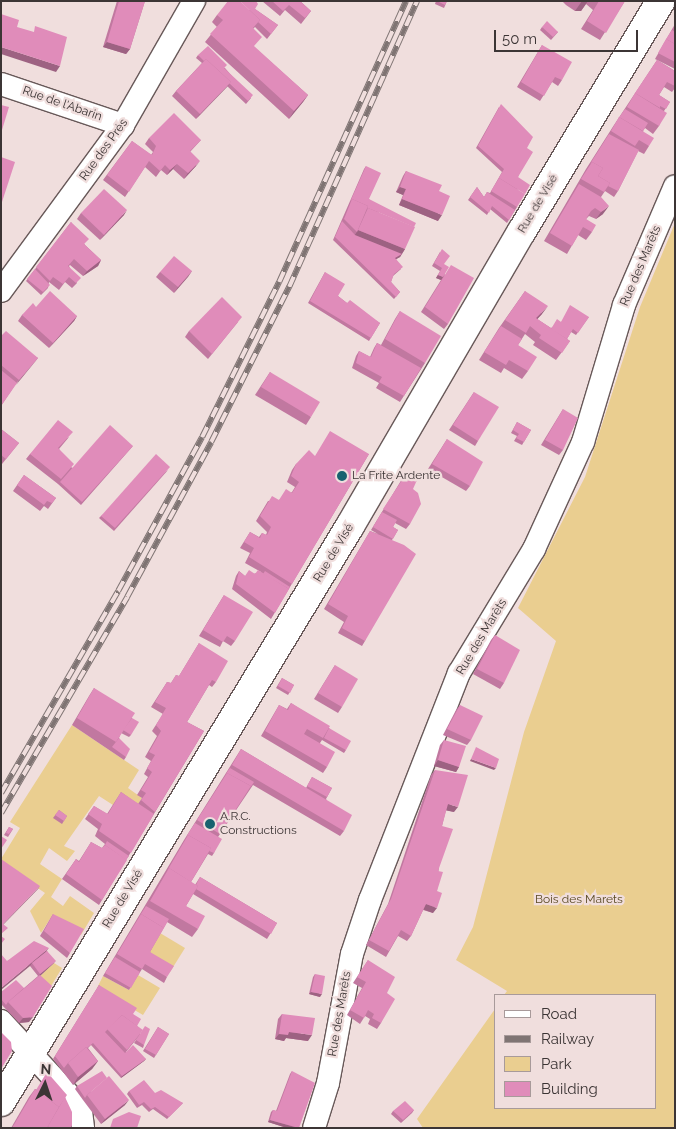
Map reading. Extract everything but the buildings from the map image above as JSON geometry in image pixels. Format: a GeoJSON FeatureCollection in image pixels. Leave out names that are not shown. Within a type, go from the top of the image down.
{"type":"FeatureCollection","features":[{"type":"Feature","properties":{"kind":"street","name":"Rue des Prés"},"geometry":{"type":"LineString","coordinates":[[1,291],[123,125],[194,1]]}},
{"type":"Feature","properties":{"kind":"street","name":"Rue de Visé"},"geometry":{"type":"LineString","coordinates":[[1,1102],[350,526],[522,231],[660,1]]}},
{"type":"Feature","properties":{"kind":"street","name":"Rue de l'Abarin"},"geometry":{"type":"LineString","coordinates":[[1,84],[123,125]]}},
{"type":"Feature","properties":{"kind":"street","name":"Rue des Marêts"},"geometry":{"type":"LineString","coordinates":[[314,1128],[328,1083],[352,954],[373,892],[459,673],[534,549],[583,442],[624,304],[675,186]]}},
{"type":"Feature","properties":{"kind":"street"},"geometry":{"type":"LineString","coordinates":[[1,1020],[31,1050],[81,1111],[83,1128]]}},
{"type":"Feature","properties":{"kind":"green space","name":"Bois des Marets"},"geometry":{"type":"Polygon","coordinates":[[[675,223],[675,1128],[423,1128],[417,1119],[493,1012],[493,1109],[656,1109],[656,994],[505,994],[507,991],[456,960],[473,927],[524,732],[556,641],[518,608],[585,477],[640,307],[675,223]]]}},
{"type":"Feature","properties":{"kind":"green space"},"geometry":{"type":"Polygon","coordinates":[[[72,725],[139,770],[128,788],[142,798],[137,806],[120,794],[113,805],[99,796],[64,846],[75,851],[67,861],[49,848],[40,864],[62,879],[51,897],[63,906],[70,896],[94,913],[81,935],[50,919],[41,933],[30,911],[45,893],[1,863],[1,859],[20,828],[10,822],[72,725]]]}},
{"type":"Feature","properties":{"kind":"green space"},"geometry":{"type":"Polygon","coordinates":[[[160,933],[185,948],[170,972],[146,957],[160,933]]]}},
{"type":"Feature","properties":{"kind":"green space"},"geometry":{"type":"Polygon","coordinates":[[[54,963],[62,968],[48,991],[39,977],[54,963]]]}},
{"type":"Feature","properties":{"kind":"green space"},"geometry":{"type":"Polygon","coordinates":[[[138,975],[160,988],[143,1015],[97,988],[103,976],[129,990],[138,975]]]}},
{"type":"Feature","properties":{"kind":"railway"},"geometry":{"type":"LineString","coordinates":[[1,793],[118,591],[202,437],[279,282],[406,1]]}},
{"type":"Feature","properties":{"kind":"railway"},"geometry":{"type":"LineString","coordinates":[[1,813],[127,597],[211,442],[289,287],[417,1]]}},
{"type":"Feature","properties":{"kind":"place","name":"La Frite Ardente"},"geometry":{"type":"Point","coordinates":[342,476]}},
{"type":"Feature","properties":{"kind":"place","name":"A.R.C. Constructions"},"geometry":{"type":"Point","coordinates":[210,824]}}]}
